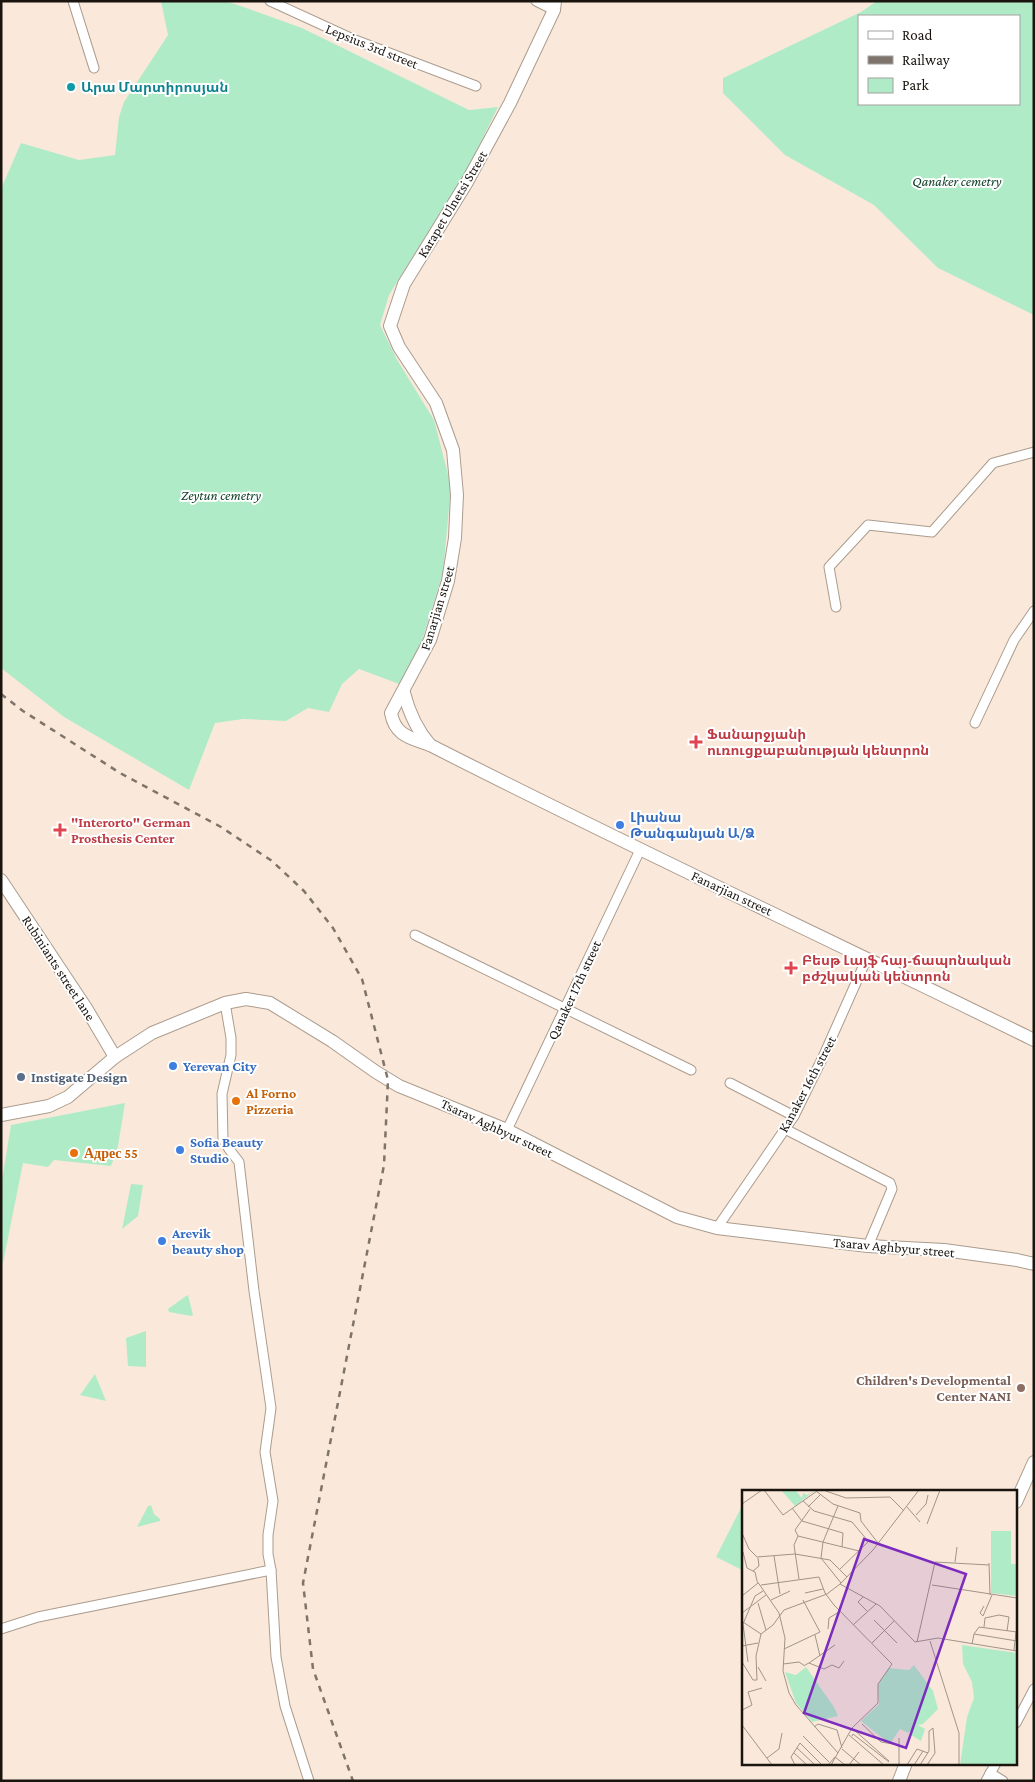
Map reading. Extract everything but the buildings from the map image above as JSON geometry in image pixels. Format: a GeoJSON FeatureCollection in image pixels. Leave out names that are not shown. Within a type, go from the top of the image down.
{"type":"FeatureCollection","features":[{"type":"Feature","properties":{"kind":"street","name":"Lepsius 3rd street"},"geometry":{"type":"LineString","coordinates":[[270,1],[354,40],[476,86]]}},
{"type":"Feature","properties":{"kind":"street"},"geometry":{"type":"LineString","coordinates":[[536,1],[555,6]]}},
{"type":"Feature","properties":{"kind":"street"},"geometry":{"type":"LineString","coordinates":[[76,2],[94,68]]}},
{"type":"Feature","properties":{"kind":"street","name":"Karapet Ulnetsi Street"},"geometry":{"type":"LineString","coordinates":[[436,402],[399,348],[390,326],[404,284],[467,182],[510,103],[555,6]]}},
{"type":"Feature","properties":{"kind":"street","name":"Fanarjian street"},"geometry":{"type":"LineString","coordinates":[[436,402],[453,450],[457,495],[455,538],[448,581],[430,640],[392,713],[393,725],[400,732],[430,745],[640,850],[868,958],[1034,1040]]}},
{"type":"Feature","properties":{"kind":"street"},"geometry":{"type":"LineString","coordinates":[[836,607],[829,567],[868,525],[932,532],[993,463],[1034,452]]}},
{"type":"Feature","properties":{"kind":"street"},"geometry":{"type":"LineString","coordinates":[[975,723],[1014,640],[1034,611]]}},
{"type":"Feature","properties":{"kind":"street"},"geometry":{"type":"LineString","coordinates":[[404,693],[412,716],[430,745]]}},
{"type":"Feature","properties":{"kind":"street","name":"Qanaker 17th street"},"geometry":{"type":"LineString","coordinates":[[507,1130],[640,850]]}},
{"type":"Feature","properties":{"kind":"street","name":"Rubiniants street lane"},"geometry":{"type":"LineString","coordinates":[[1,880],[86,1008],[115,1057]]}},
{"type":"Feature","properties":{"kind":"street"},"geometry":{"type":"LineString","coordinates":[[415,935],[691,1070]]}},
{"type":"Feature","properties":{"kind":"street","name":"Kanaker 16th street"},"geometry":{"type":"LineString","coordinates":[[717,1228],[794,1116],[824,1057],[868,958]]}},
{"type":"Feature","properties":{"kind":"street","name":"Tsarav Aghbyur street"},"geometry":{"type":"LineString","coordinates":[[1,1116],[50,1106],[68,1097],[115,1057],[152,1033],[225,1004],[246,999],[270,1003],[332,1041],[388,1080],[412,1092],[420,1093],[507,1130],[677,1217],[717,1228],[868,1246],[944,1250],[1034,1264]]}},
{"type":"Feature","properties":{"kind":"street"},"geometry":{"type":"LineString","coordinates":[[225,1004],[231,1038],[231,1055],[222,1094],[224,1138],[229,1149],[239,1162],[254,1291],[271,1408],[265,1452],[273,1501],[268,1535],[268,1554],[271,1570],[276,1657],[285,1706],[309,1781]]}},
{"type":"Feature","properties":{"kind":"street"},"geometry":{"type":"LineString","coordinates":[[730,1083],[794,1116]]}},
{"type":"Feature","properties":{"kind":"street"},"geometry":{"type":"LineString","coordinates":[[785,1129],[890,1183],[892,1189],[868,1246]]}},
{"type":"Feature","properties":{"kind":"street"},"geometry":{"type":"LineString","coordinates":[[1018,1498],[1034,1462]]}},
{"type":"Feature","properties":{"kind":"street"},"geometry":{"type":"LineString","coordinates":[[1,1629],[38,1617],[271,1570]]}},
{"type":"Feature","properties":{"kind":"street"},"geometry":{"type":"LineString","coordinates":[[1018,1719],[1034,1688]]}},
{"type":"Feature","properties":{"kind":"street"},"geometry":{"type":"LineString","coordinates":[[899,1781],[906,1764]]}},
{"type":"Feature","properties":{"kind":"street"},"geometry":{"type":"LineString","coordinates":[[995,1764],[988,1777],[1003,1781]]}},
{"type":"Feature","properties":{"kind":"green space","name":"Zeytun cemetry"},"geometry":{"type":"Polygon","coordinates":[[[161,1],[222,1],[235,4],[302,28],[469,110],[498,107],[469,166],[389,295],[380,325],[396,358],[434,420],[451,486],[443,573],[421,644],[402,685],[359,669],[342,684],[329,712],[308,708],[286,721],[243,719],[215,723],[189,790],[64,717],[1,668],[1,189],[21,143],[79,160],[115,155],[119,117],[124,102],[168,35],[161,1]]]}},
{"type":"Feature","properties":{"kind":"green space","name":"Qanaker cemetry"},"geometry":{"type":"Polygon","coordinates":[[[877,1],[1034,1],[1034,315],[938,268],[874,205],[785,155],[723,93],[723,78],[861,12],[877,1]]]}},
{"type":"Feature","properties":{"kind":"green space"},"geometry":{"type":"Polygon","coordinates":[[[125,1103],[118,1146],[111,1166],[54,1160],[48,1167],[23,1163],[3,1263],[1,1262],[1,1186],[11,1125],[125,1103]]]}},
{"type":"Feature","properties":{"kind":"green space"},"geometry":{"type":"Polygon","coordinates":[[[131,1184],[143,1185],[138,1216],[122,1229],[131,1184]]]}},
{"type":"Feature","properties":{"kind":"green space"},"geometry":{"type":"Polygon","coordinates":[[[188,1295],[193,1315],[169,1312],[168,1309],[188,1295]]]}},
{"type":"Feature","properties":{"kind":"green space"},"geometry":{"type":"Polygon","coordinates":[[[146,1331],[146,1367],[128,1366],[126,1338],[146,1331]]]}},
{"type":"Feature","properties":{"kind":"green space"},"geometry":{"type":"Polygon","coordinates":[[[95,1374],[106,1401],[80,1395],[95,1374]]]}},
{"type":"Feature","properties":{"kind":"green space"},"geometry":{"type":"Polygon","coordinates":[[[151,1505],[154,1514],[160,1521],[137,1527],[148,1506],[151,1505]]]}},
{"type":"Feature","properties":{"kind":"green space"},"geometry":{"type":"Polygon","coordinates":[[[742,1506],[742,1570],[716,1557],[742,1506]]]}},
{"type":"Feature","properties":{"kind":"railway"},"geometry":{"type":"LineString","coordinates":[[1,694],[23,711],[120,773],[221,827],[272,861],[304,891],[333,928],[362,979],[388,1080],[384,1165],[303,1583],[313,1669],[353,1781]]}},
{"type":"Feature","properties":{"kind":"place","name":"Արա Մարտիրոսյան"},"geometry":{"type":"Point","coordinates":[71,87]}},
{"type":"Feature","properties":{"kind":"place","name":"Ֆանարջյանի ուռուցքաբանության կենտրոն"},"geometry":{"type":"Point","coordinates":[696,742]}},
{"type":"Feature","properties":{"kind":"place","name":"Լիանա Թանգանյան Ա/Ձ"},"geometry":{"type":"Point","coordinates":[620,825]}},
{"type":"Feature","properties":{"kind":"place","name":"\"Interorto\" German Prosthesis Center"},"geometry":{"type":"Point","coordinates":[60,830]}},
{"type":"Feature","properties":{"kind":"place","name":"Բեսթ Լայֆ հայ-ճապոնական բժշկական կենտրոն"},"geometry":{"type":"Point","coordinates":[791,968]}},
{"type":"Feature","properties":{"kind":"place","name":"Yerevan City"},"geometry":{"type":"Point","coordinates":[173,1066]}},
{"type":"Feature","properties":{"kind":"place","name":"Instigate Design"},"geometry":{"type":"Point","coordinates":[21,1077]}},
{"type":"Feature","properties":{"kind":"place","name":"Al Forno Pizzeria"},"geometry":{"type":"Point","coordinates":[236,1101]}},
{"type":"Feature","properties":{"kind":"place","name":"Sofia Beauty Studio"},"geometry":{"type":"Point","coordinates":[180,1150]}},
{"type":"Feature","properties":{"kind":"place","name":"Адрес 55"},"geometry":{"type":"Point","coordinates":[74,1153]}},
{"type":"Feature","properties":{"kind":"place","name":"Arevik beauty shop"},"geometry":{"type":"Point","coordinates":[162,1241]}},
{"type":"Feature","properties":{"kind":"place","name":"Children's Developmental Center NANI"},"geometry":{"type":"Point","coordinates":[1021,1388]}}]}
